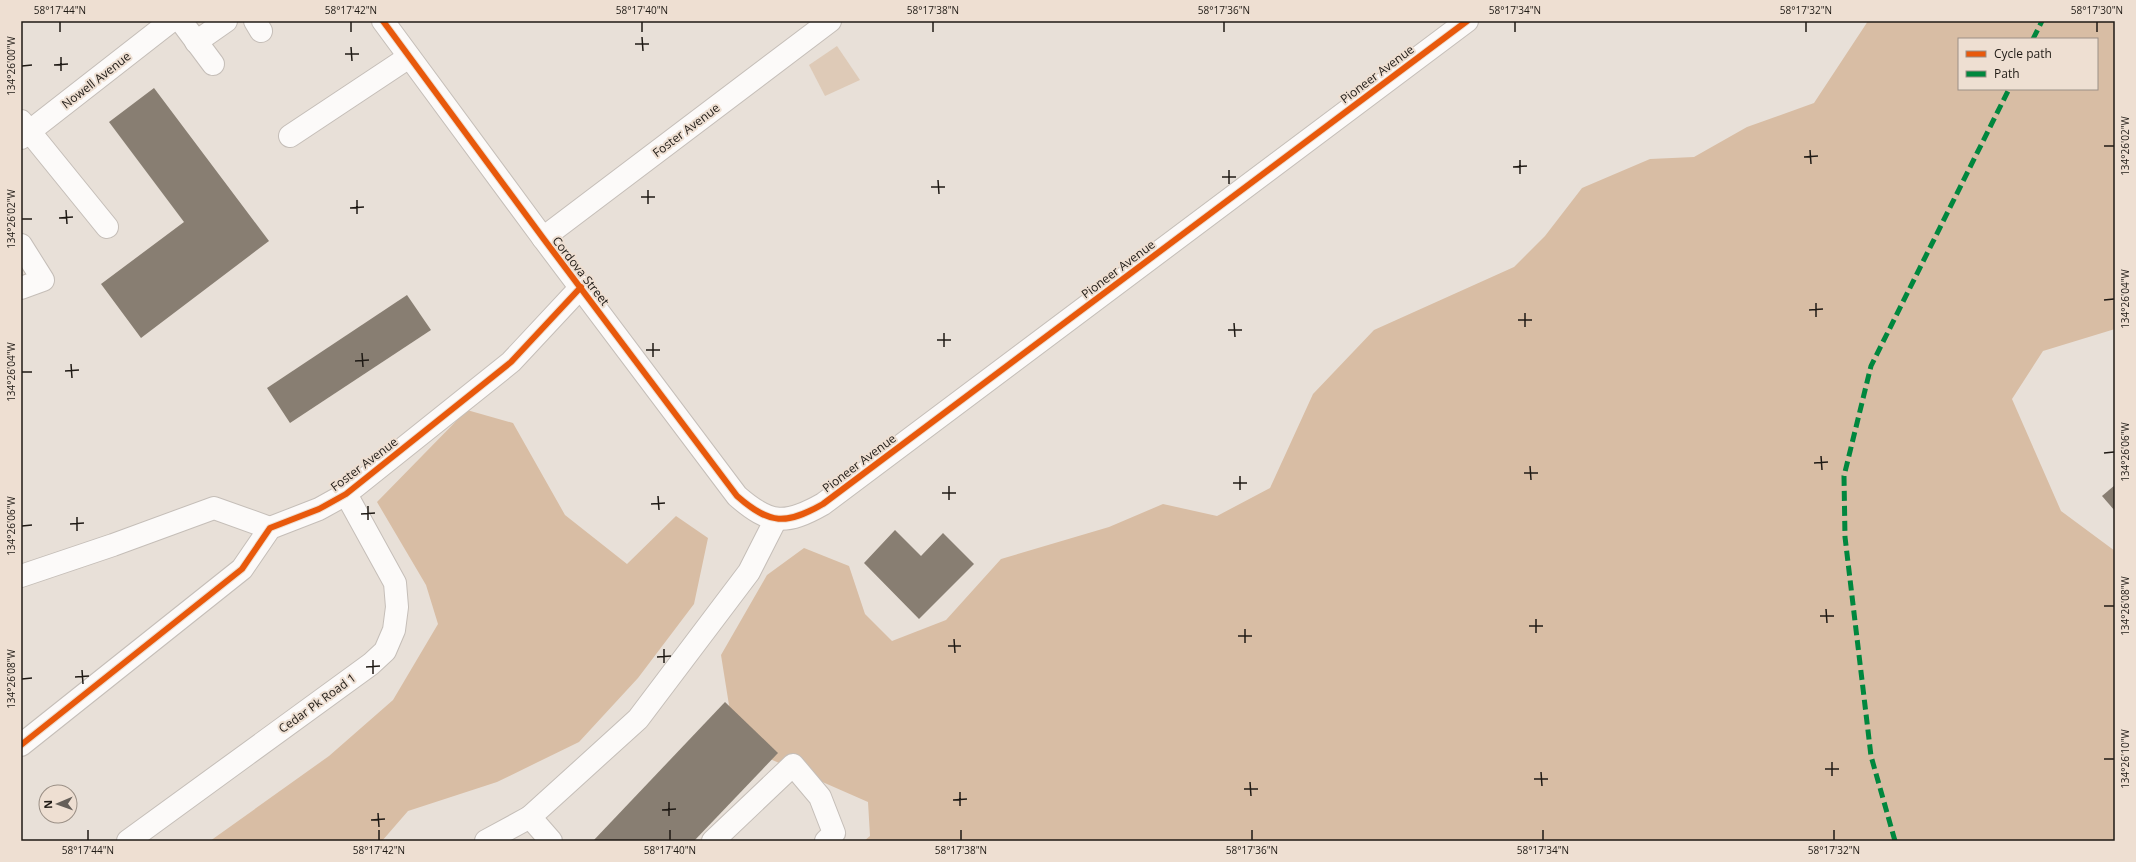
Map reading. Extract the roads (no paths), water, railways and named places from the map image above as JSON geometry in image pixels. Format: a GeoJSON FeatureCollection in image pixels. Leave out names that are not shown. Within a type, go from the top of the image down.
{"type":"FeatureCollection","features":[{"type":"Feature","properties":{"kind":"street","name":"Nowell Avenue"},"geometry":{"type":"LineString","coordinates":[[24,131],[171,21]]}},
{"type":"Feature","properties":{"kind":"street"},"geometry":{"type":"LineString","coordinates":[[181,21],[213,64]]}},
{"type":"Feature","properties":{"kind":"street"},"geometry":{"type":"LineString","coordinates":[[196,42],[226,21]]}},
{"type":"Feature","properties":{"kind":"street","name":"Cordova Street"},"geometry":{"type":"LineString","coordinates":[[383,21],[543,238],[737,496],[753,510],[776,519]]}},
{"type":"Feature","properties":{"kind":"street","name":"Foster Avenue"},"geometry":{"type":"LineString","coordinates":[[543,238],[830,21]]}},
{"type":"Feature","properties":{"kind":"street","name":"Pioneer Avenue"},"geometry":{"type":"LineString","coordinates":[[776,519],[800,517],[823,504],[1467,21]]}},
{"type":"Feature","properties":{"kind":"street"},"geometry":{"type":"LineString","coordinates":[[290,136],[409,57]]}},
{"type":"Feature","properties":{"kind":"street"},"geometry":{"type":"LineString","coordinates":[[24,131],[107,227]]}},
{"type":"Feature","properties":{"kind":"street"},"geometry":{"type":"LineString","coordinates":[[21,245],[43,280],[21,288]]}},
{"type":"Feature","properties":{"kind":"street","name":"Foster Avenue"},"geometry":{"type":"LineString","coordinates":[[270,528],[319,509],[346,494],[511,362],[581,287]]}},
{"type":"Feature","properties":{"kind":"street","name":"Cedar Pk Road 1"},"geometry":{"type":"LineString","coordinates":[[128,841],[371,664],[385,651],[394,630],[397,606],[395,583],[346,494]]}},
{"type":"Feature","properties":{"kind":"street"},"geometry":{"type":"LineString","coordinates":[[21,576],[113,545],[214,508],[270,528],[242,569],[21,745]]}},
{"type":"Feature","properties":{"kind":"street"},"geometry":{"type":"LineString","coordinates":[[486,841],[530,817],[638,719],[749,572],[776,519]]}},
{"type":"Feature","properties":{"kind":"street"},"geometry":{"type":"LineString","coordinates":[[714,841],[792,765],[820,797],[834,833],[826,841]]}},
{"type":"Feature","properties":{"kind":"street"},"geometry":{"type":"LineString","coordinates":[[530,817],[551,841]]}}]}
